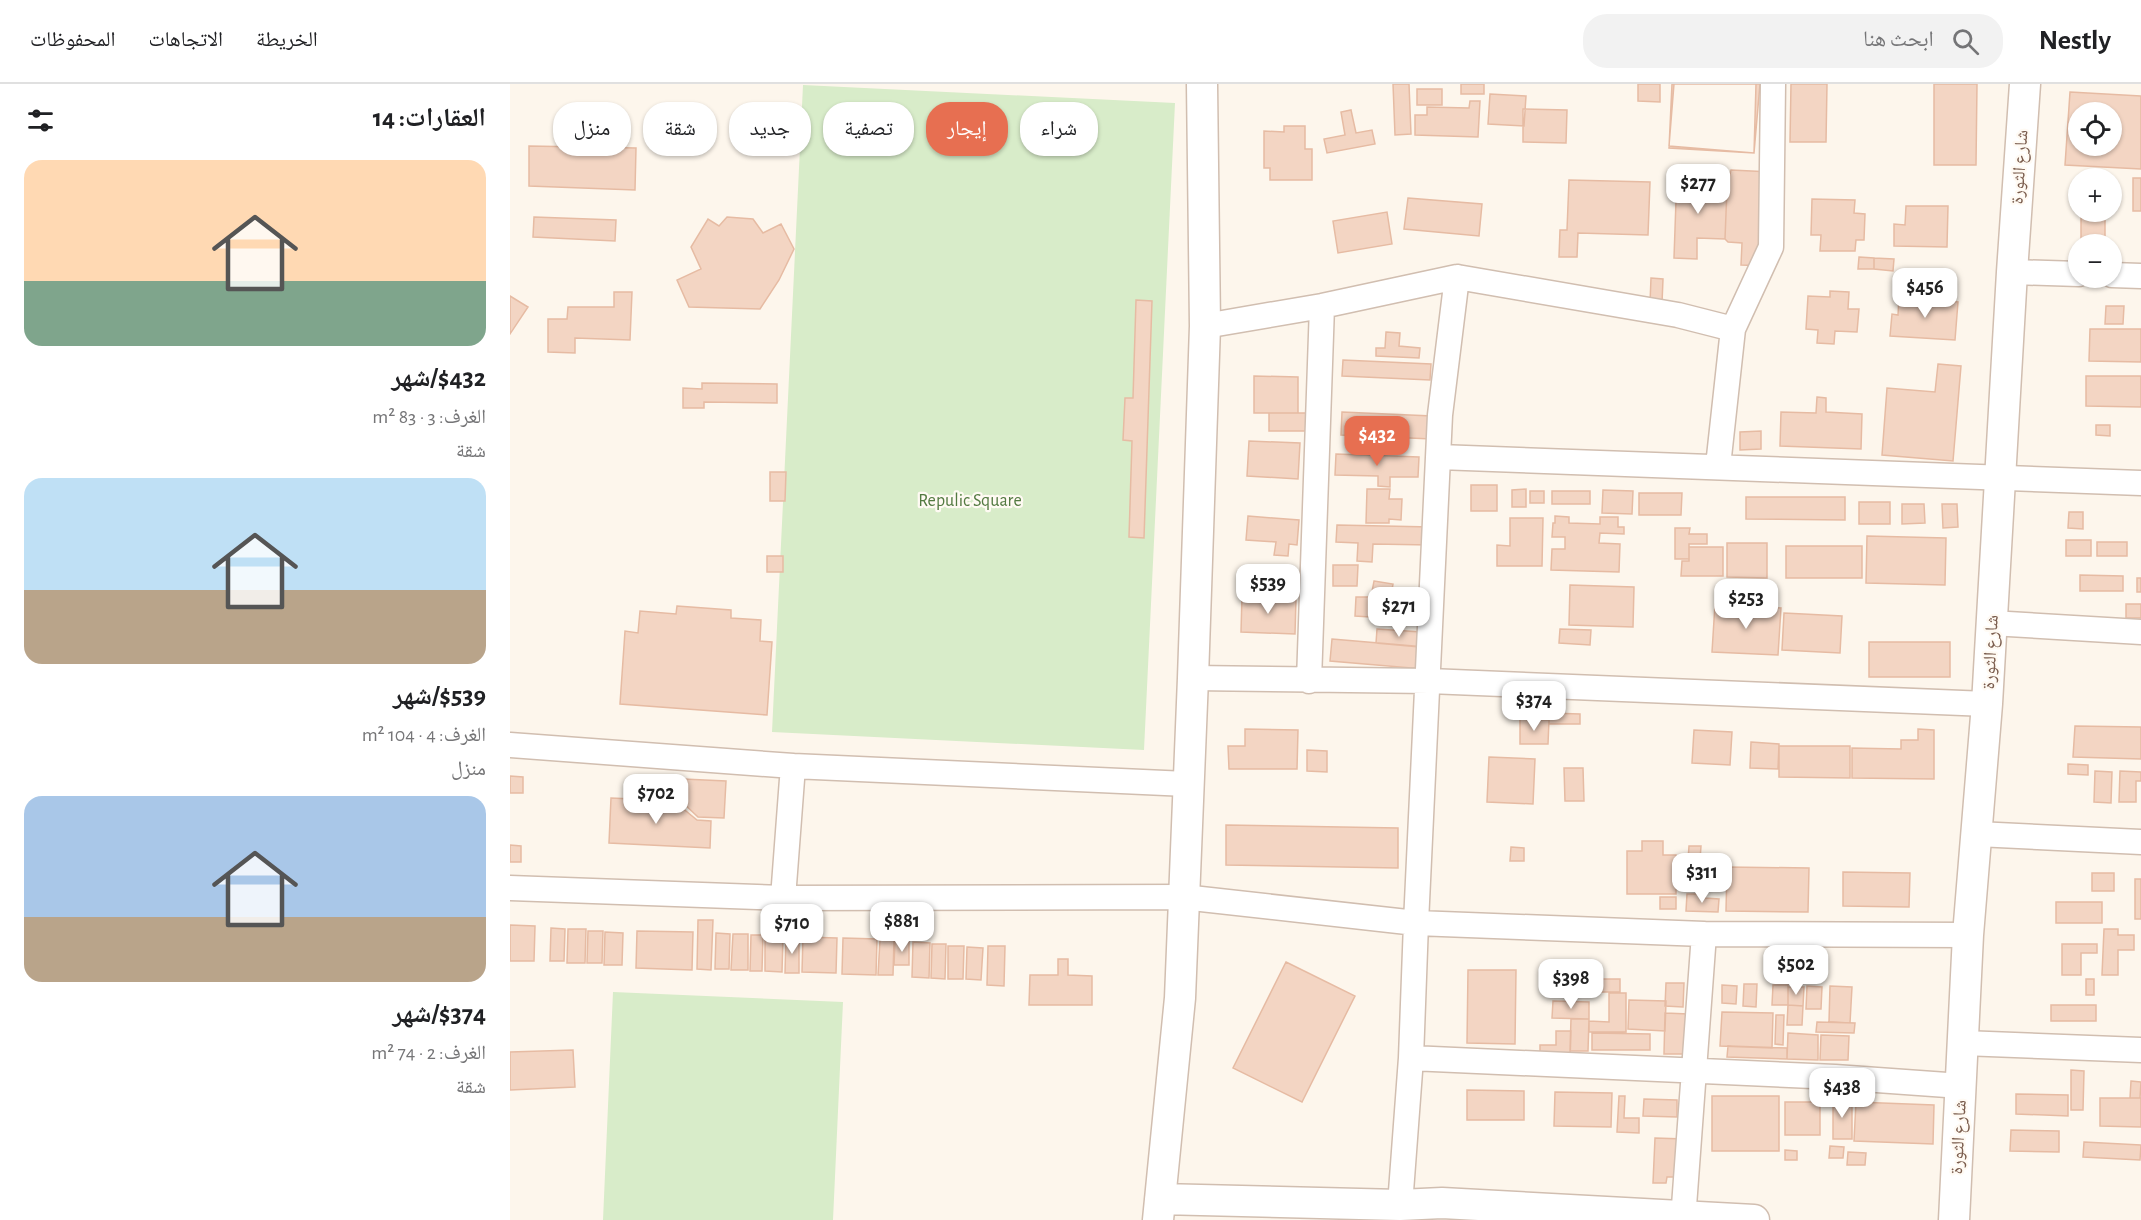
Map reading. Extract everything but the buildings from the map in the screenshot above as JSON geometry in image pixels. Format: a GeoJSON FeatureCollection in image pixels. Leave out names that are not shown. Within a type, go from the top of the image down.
{"type":"FeatureCollection","features":[{"type":"Feature","properties":{"kind":"street"},"geometry":{"type":"LineString","coordinates":[[1202,84],[1205,326],[1193,678],[1180,998],[1159,1210],[1400,1204],[1441,1211],[1754,1220]]}},
{"type":"Feature","properties":{"kind":"street"},"geometry":{"type":"LineString","coordinates":[[1718,466],[1733,329],[1772,248],[1773,84]]}},
{"type":"Feature","properties":{"kind":"street","name":"شارع الثورة"},"geometry":{"type":"LineString","coordinates":[[1954,1220],[1968,935],[1987,704],[2025,84]]}},
{"type":"Feature","properties":{"kind":"street"},"geometry":{"type":"LineString","coordinates":[[2012,272],[2068,274]]}},
{"type":"Feature","properties":{"kind":"street"},"geometry":{"type":"LineString","coordinates":[[2122,275],[2141,276]]}},
{"type":"Feature","properties":{"kind":"street"},"geometry":{"type":"LineString","coordinates":[[1205,326],[1322,306],[1457,277],[1678,315],[1733,329]]}},
{"type":"Feature","properties":{"kind":"street"},"geometry":{"type":"LineString","coordinates":[[1400,1204],[1411,1058],[1440,416],[1457,277]]}},
{"type":"Feature","properties":{"kind":"street"},"geometry":{"type":"LineString","coordinates":[[1309,681],[1322,306]]}},
{"type":"Feature","properties":{"kind":"street"},"geometry":{"type":"LineString","coordinates":[[1439,457],[2141,483]]}},
{"type":"Feature","properties":{"kind":"street"},"geometry":{"type":"LineString","coordinates":[[1991,623],[2141,632]]}},
{"type":"Feature","properties":{"kind":"street"},"geometry":{"type":"LineString","coordinates":[[1193,678],[1429,681],[1987,704]]}},
{"type":"Feature","properties":{"kind":"street"},"geometry":{"type":"LineString","coordinates":[[510,746],[793,765],[1187,784]]}},
{"type":"Feature","properties":{"kind":"street"},"geometry":{"type":"LineString","coordinates":[[783,898],[793,765]]}},
{"type":"Feature","properties":{"kind":"street"},"geometry":{"type":"LineString","coordinates":[[1977,834],[2141,842]]}},
{"type":"Feature","properties":{"kind":"street"},"geometry":{"type":"LineString","coordinates":[[510,888],[783,898],[1183,897],[1416,923],[1704,934],[1968,935]]}},
{"type":"Feature","properties":{"kind":"street"},"geometry":{"type":"LineString","coordinates":[[1683,1218],[1704,934]]}},
{"type":"Feature","properties":{"kind":"street"},"geometry":{"type":"LineString","coordinates":[[1964,1043],[2141,1050]]}},
{"type":"Feature","properties":{"kind":"street"},"geometry":{"type":"LineString","coordinates":[[1411,1058],[1835,1077],[1961,1086]]}},
{"type":"Feature","properties":{"kind":"green space","name":"Repulic Square"},"geometry":{"type":"Polygon","coordinates":[[[803,85],[1175,103],[1144,750],[772,732],[800,156],[811,156],[811,102],[802,102],[803,85]]]}},
{"type":"Feature","properties":{"kind":"green space"},"geometry":{"type":"Polygon","coordinates":[[[613,992],[843,1002],[833,1220],[603,1220],[613,992]]]}}]}
